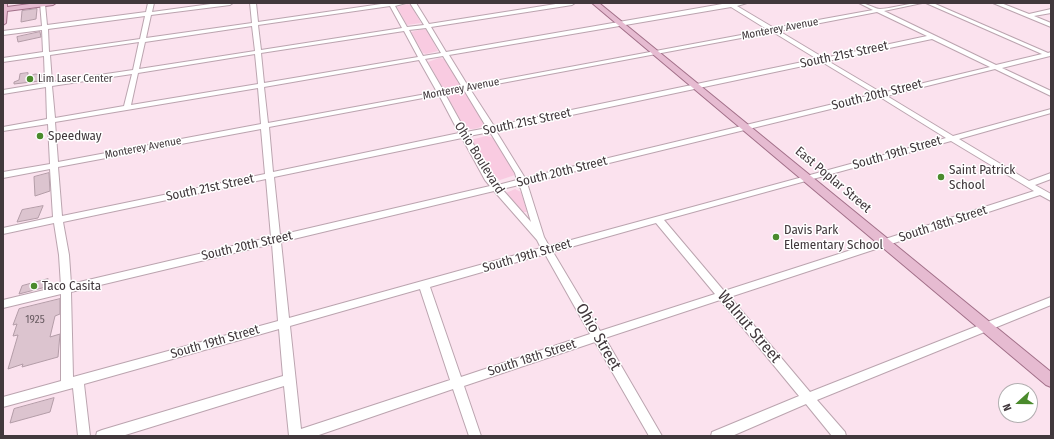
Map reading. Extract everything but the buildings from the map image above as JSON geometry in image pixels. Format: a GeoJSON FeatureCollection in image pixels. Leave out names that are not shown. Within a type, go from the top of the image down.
{"type":"FeatureCollection","features":[{"type":"Feature","properties":{"kind":"main road"},"geometry":{"type":"LineString","coordinates":[[3,23],[4,7],[53,3]]}},
{"type":"Feature","properties":{"kind":"main road","name":"East Poplar Street"},"geometry":{"type":"LineString","coordinates":[[595,3],[808,178],[1051,381]]}},
{"type":"Feature","properties":{"kind":"street"},"geometry":{"type":"LineString","coordinates":[[127,108],[151,3]]}},
{"type":"Feature","properties":{"kind":"street"},"geometry":{"type":"LineString","coordinates":[[3,33],[230,3]]}},
{"type":"Feature","properties":{"kind":"street"},"geometry":{"type":"LineString","coordinates":[[253,3],[284,322],[297,436]]}},
{"type":"Feature","properties":{"kind":"street"},"geometry":{"type":"LineString","coordinates":[[3,60],[403,3]]}},
{"type":"Feature","properties":{"kind":"street","name":"Ohio Boulevard"},"geometry":{"type":"LineString","coordinates":[[413,3],[523,182],[540,238]]}},
{"type":"Feature","properties":{"kind":"street"},"geometry":{"type":"LineString","coordinates":[[3,92],[572,3]]}},
{"type":"Feature","properties":{"kind":"street"},"geometry":{"type":"LineString","coordinates":[[3,129],[730,4],[744,3]]}},
{"type":"Feature","properties":{"kind":"street"},"geometry":{"type":"LineString","coordinates":[[862,3],[1051,94]]}},
{"type":"Feature","properties":{"kind":"street","name":"Monterey Avenue"},"geometry":{"type":"LineString","coordinates":[[3,175],[919,3]]}},
{"type":"Feature","properties":{"kind":"street"},"geometry":{"type":"LineString","coordinates":[[929,3],[1050,55]]}},
{"type":"Feature","properties":{"kind":"street"},"geometry":{"type":"LineString","coordinates":[[996,3],[1051,25]]}},
{"type":"Feature","properties":{"kind":"street"},"geometry":{"type":"LineString","coordinates":[[42,4],[58,220],[64,255],[72,383],[84,436]]}},
{"type":"Feature","properties":{"kind":"street","name":"Ohio Boulevard"},"geometry":{"type":"LineString","coordinates":[[391,4],[464,136],[495,188],[540,238]]}},
{"type":"Feature","properties":{"kind":"street"},"geometry":{"type":"LineString","coordinates":[[730,4],[1051,198]]}},
{"type":"Feature","properties":{"kind":"street"},"geometry":{"type":"LineString","coordinates":[[1029,16],[1051,12]]}},
{"type":"Feature","properties":{"kind":"street","name":"South 21st Street"},"geometry":{"type":"LineString","coordinates":[[3,231],[933,37]]}},
{"type":"Feature","properties":{"kind":"street","name":"South 20th Street"},"geometry":{"type":"LineString","coordinates":[[3,304],[523,182],[995,67],[1050,55]]}},
{"type":"Feature","properties":{"kind":"street","name":"South 19th Street"},"geometry":{"type":"LineString","coordinates":[[3,402],[284,322],[424,285],[1051,111]]}},
{"type":"Feature","properties":{"kind":"street"},"geometry":{"type":"LineString","coordinates":[[1028,184],[1051,176]]}},
{"type":"Feature","properties":{"kind":"street","name":"South 18th Street"},"geometry":{"type":"LineString","coordinates":[[297,436],[598,336],[1041,192]]}},
{"type":"Feature","properties":{"kind":"street","name":"Walnut Street"},"geometry":{"type":"LineString","coordinates":[[658,219],[840,436]]}},
{"type":"Feature","properties":{"kind":"street","name":"Ohio Street"},"geometry":{"type":"LineString","coordinates":[[540,238],[656,436]]}},
{"type":"Feature","properties":{"kind":"street"},"geometry":{"type":"LineString","coordinates":[[424,285],[475,436]]}},
{"type":"Feature","properties":{"kind":"street"},"geometry":{"type":"LineString","coordinates":[[717,436],[1051,301]]}},
{"type":"Feature","properties":{"kind":"street"},"geometry":{"type":"LineString","coordinates":[[102,436],[290,380]]}},
{"type":"Feature","properties":{"kind":"shaded area"},"geometry":{"type":"Polygon","coordinates":[[[407,4],[411,5],[421,23],[407,25],[397,7],[407,4]]]}},
{"type":"Feature","properties":{"kind":"shaded area"},"geometry":{"type":"Polygon","coordinates":[[[422,29],[427,30],[438,51],[426,54],[423,53],[411,32],[422,29]]]}},
{"type":"Feature","properties":{"kind":"shaded area"},"geometry":{"type":"Polygon","coordinates":[[[439,58],[445,59],[460,84],[459,85],[446,88],[442,87],[428,62],[439,58]]]}},
{"type":"Feature","properties":{"kind":"shaded area"},"geometry":{"type":"Polygon","coordinates":[[[461,93],[466,94],[485,124],[483,126],[475,129],[465,128],[448,98],[450,95],[461,93]]]}},
{"type":"Feature","properties":{"kind":"shaded area"},"geometry":{"type":"Polygon","coordinates":[[[486,136],[494,138],[515,175],[500,180],[492,175],[470,140],[486,136]]]}},
{"type":"Feature","properties":{"kind":"shaded area"},"geometry":{"type":"Polygon","coordinates":[[[515,189],[521,192],[527,212],[523,212],[506,193],[515,189]]]}},
{"type":"Feature","properties":{"kind":"place","name":"Lim Laser Center"},"geometry":{"type":"Point","coordinates":[30,79]}},
{"type":"Feature","properties":{"kind":"place","name":"Speedway"},"geometry":{"type":"Point","coordinates":[40,136]}},
{"type":"Feature","properties":{"kind":"place","name":"Saint Patrick School"},"geometry":{"type":"Point","coordinates":[941,177]}},
{"type":"Feature","properties":{"kind":"place","name":"Davis Park Elementary School"},"geometry":{"type":"Point","coordinates":[776,237]}},
{"type":"Feature","properties":{"kind":"place","name":"Taco Casita"},"geometry":{"type":"Point","coordinates":[34,286]}}]}
